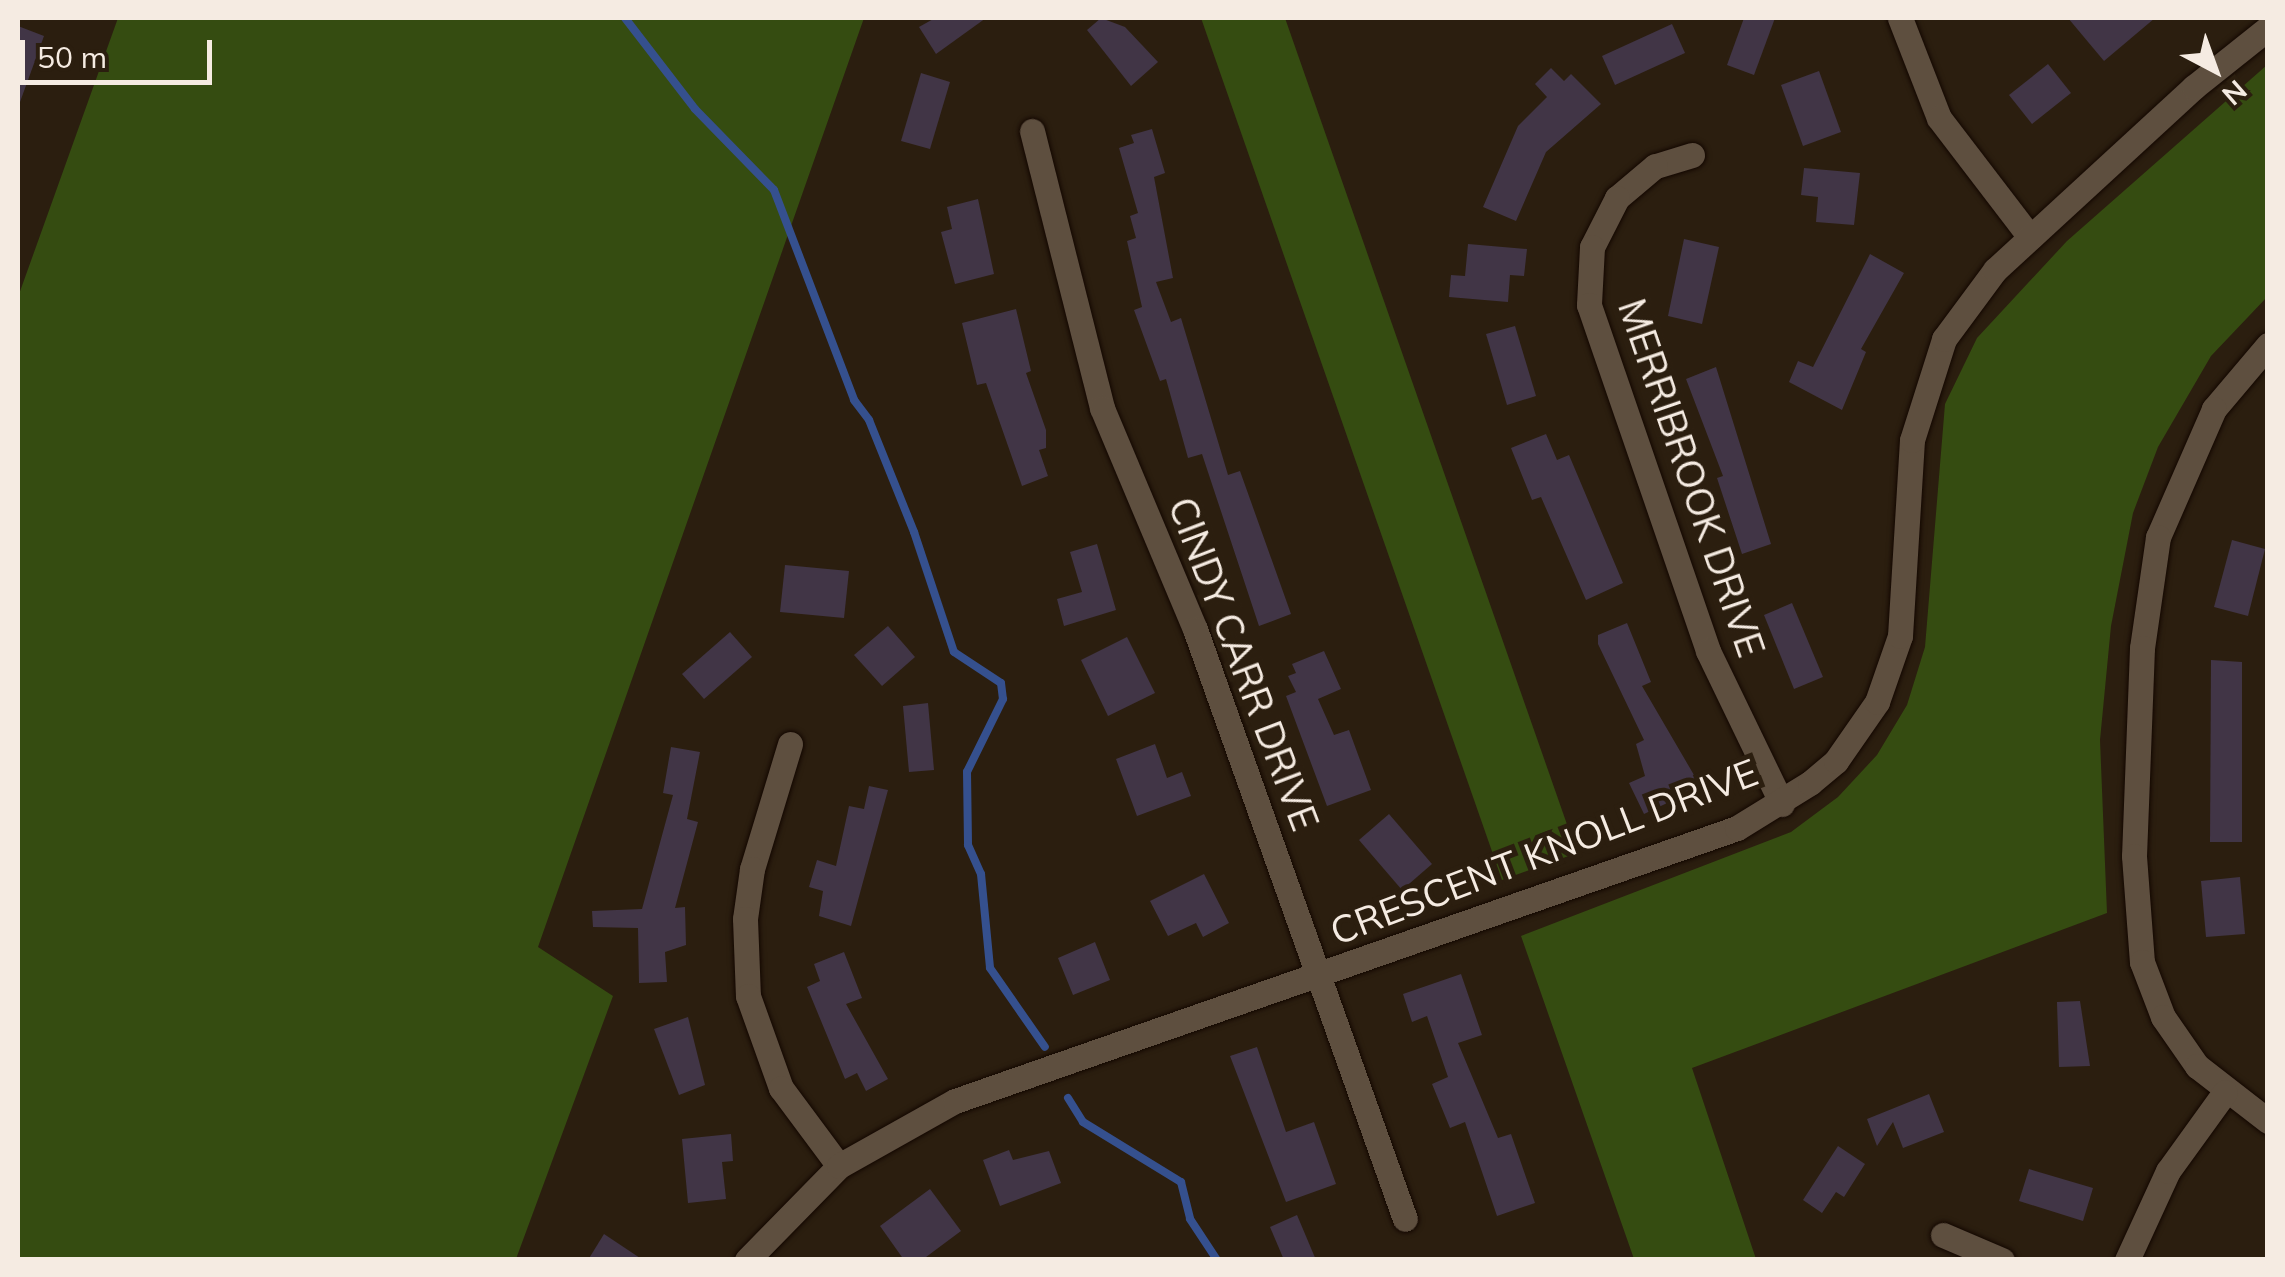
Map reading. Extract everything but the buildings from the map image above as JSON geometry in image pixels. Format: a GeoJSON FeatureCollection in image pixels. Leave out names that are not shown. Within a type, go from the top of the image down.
{"type":"FeatureCollection","features":[{"type":"Feature","properties":{"kind":"street"},"geometry":{"type":"LineString","coordinates":[[1900,18],[1939,118],[2030,238]]}},
{"type":"Feature","properties":{"kind":"street","name":"CRESCENT KNOLL DRIVE"},"geometry":{"type":"LineString","coordinates":[[747,1260],[839,1166],[955,1101],[1737,828],[1782,804],[1836,761],[1877,702],[1906,600],[1908,473],[1920,402],[1959,316],[2030,238],[2194,86],[2268,28]]}},
{"type":"Feature","properties":{"kind":"street","name":"CINDY CARR DRIVE"},"geometry":{"type":"LineString","coordinates":[[1032,132],[1102,408],[1194,628],[1405,1219]]}},
{"type":"Feature","properties":{"kind":"street","name":"MERRIBROOK DRIVE"},"geometry":{"type":"LineString","coordinates":[[1692,155],[1655,166],[1617,198],[1592,247],[1589,305],[1708,651],[1782,804]]}},
{"type":"Feature","properties":{"kind":"street"},"geometry":{"type":"LineString","coordinates":[[2268,345],[2214,409],[2158,536],[2135,754],[2142,962],[2177,1041],[2225,1092],[2268,1120]]}},
{"type":"Feature","properties":{"kind":"street"},"geometry":{"type":"LineString","coordinates":[[790,744],[752,869],[744,919],[748,996],[781,1088],[839,1166]]}},
{"type":"Feature","properties":{"kind":"street"},"geometry":{"type":"LineString","coordinates":[[2127,1260],[2168,1171],[2225,1092]]}},
{"type":"Feature","properties":{"kind":"street"},"geometry":{"type":"LineString","coordinates":[[1943,1235],[2002,1260]]}},
{"type":"Feature","properties":{"kind":"green space"},"geometry":{"type":"Polygon","coordinates":[[[118,18],[864,18],[538,947],[613,996],[516,1259],[18,1259],[18,297],[118,18]]]}},
{"type":"Feature","properties":{"kind":"green space"},"geometry":{"type":"Polygon","coordinates":[[[1201,18],[1285,18],[1577,853],[1502,880],[1201,18]]]}},
{"type":"Feature","properties":{"kind":"green space"},"geometry":{"type":"Polygon","coordinates":[[[2267,65],[2267,297],[2211,356],[2158,447],[2133,513],[2111,626],[2100,740],[2107,913],[1692,1068],[1756,1259],[1634,1259],[1521,936],[1791,832],[1838,797],[1877,755],[1907,705],[1925,647],[1945,404],[1977,338],[2067,241],[2267,65]]]}},
{"type":"Feature","properties":{"kind":"waterway"},"geometry":{"type":"LineString","coordinates":[[625,18],[695,109],[774,190],[854,400],[869,420],[914,532],[954,652],[1001,683],[1003,699],[967,772],[968,845],[981,874],[990,968],[1045,1047]]}},
{"type":"Feature","properties":{"kind":"waterway"},"geometry":{"type":"LineString","coordinates":[[1068,1098],[1083,1122],[1181,1182],[1190,1219],[1217,1260]]}}]}
